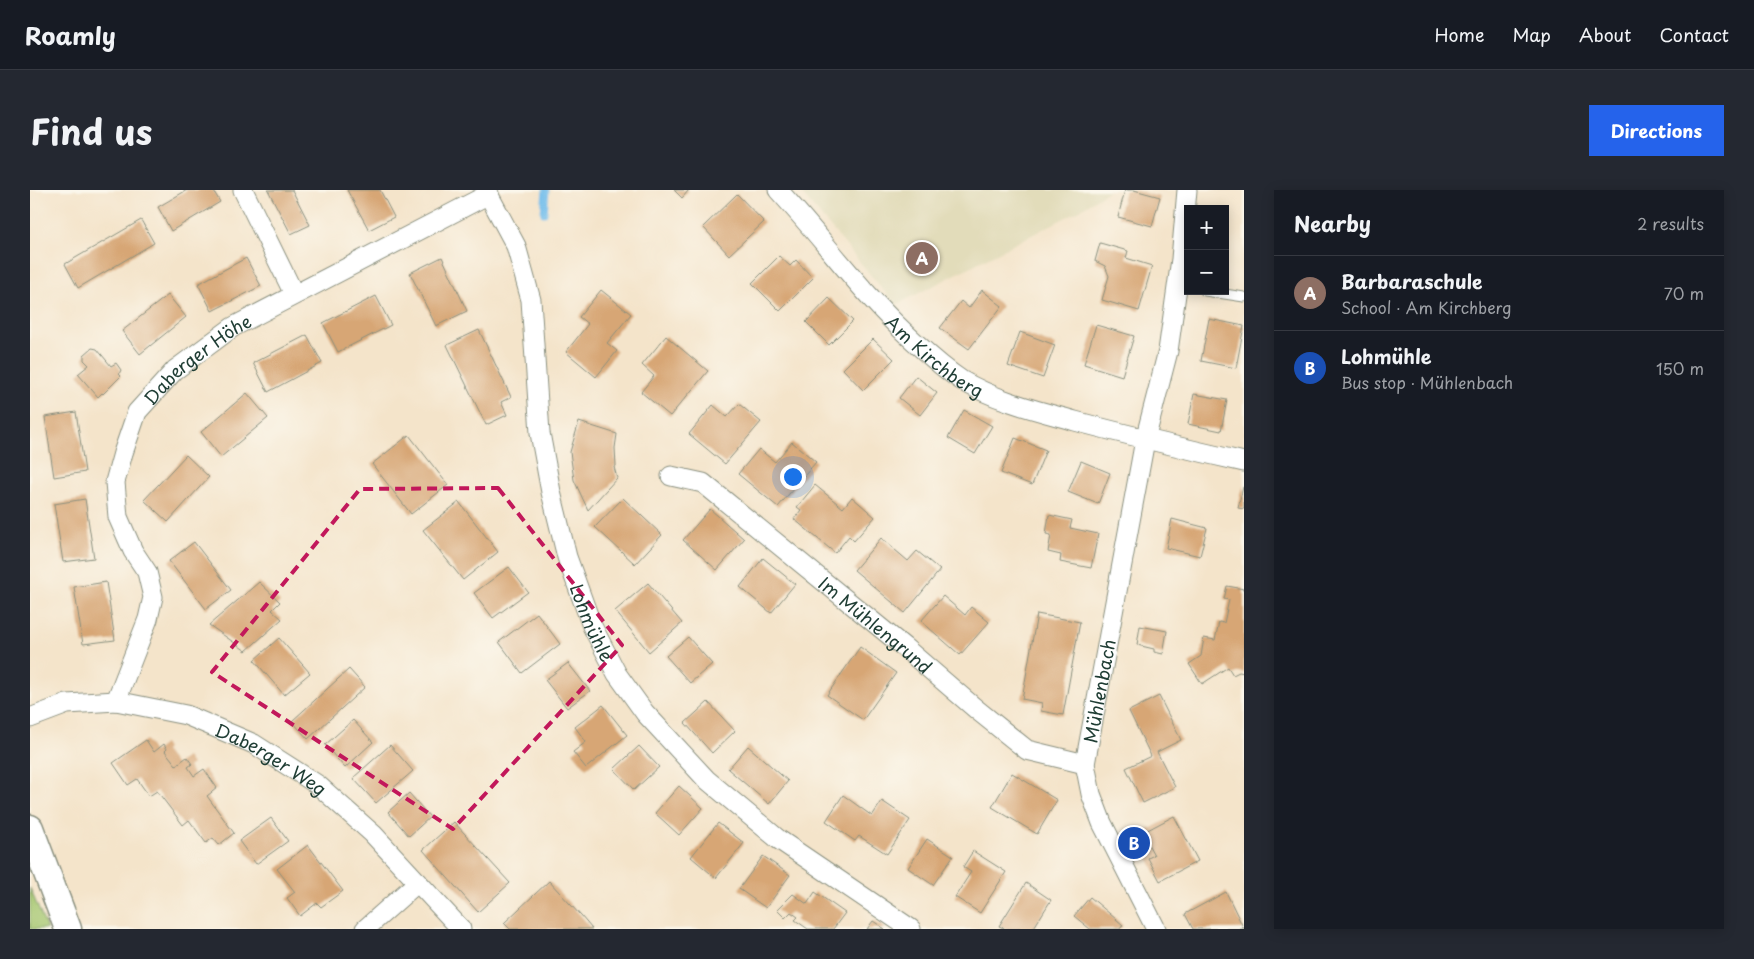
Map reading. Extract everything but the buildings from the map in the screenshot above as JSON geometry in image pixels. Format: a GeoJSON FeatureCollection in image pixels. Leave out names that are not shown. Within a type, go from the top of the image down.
{"type":"FeatureCollection","features":[{"type":"Feature","properties":{"kind":"main road"},"geometry":{"type":"LineString","coordinates":[[30,828],[68,929]]}},
{"type":"Feature","properties":{"kind":"street"},"geometry":{"type":"LineString","coordinates":[[242,190],[294,294]]}},
{"type":"Feature","properties":{"kind":"street","name":"Am Kirchberg"},"geometry":{"type":"LineString","coordinates":[[778,190],[890,320],[930,356],[960,379],[986,393],[1014,404],[1145,440]]}},
{"type":"Feature","properties":{"kind":"street","name":"Mühlenbach"},"geometry":{"type":"LineString","coordinates":[[1156,929],[1102,823],[1091,794],[1086,764],[1145,440],[1183,288],[1182,259],[1187,190]]}},
{"type":"Feature","properties":{"kind":"street","name":"Daberger Höhe"},"geometry":{"type":"LineString","coordinates":[[116,701],[148,619],[152,597],[148,572],[133,551],[118,517],[116,482],[123,453],[137,412],[175,370],[233,327],[488,192]]}},
{"type":"Feature","properties":{"kind":"street","name":"Lohmühle"},"geometry":{"type":"LineString","coordinates":[[488,192],[516,246],[531,300],[540,433],[550,492],[567,557],[592,626],[617,674],[645,713],[706,779],[778,839],[911,929]]}},
{"type":"Feature","properties":{"kind":"street"},"geometry":{"type":"LineString","coordinates":[[1145,440],[1244,462]]}},
{"type":"Feature","properties":{"kind":"street","name":"Im Mühlengrund"},"geometry":{"type":"LineString","coordinates":[[671,476],[703,483],[1027,750],[1086,764]]}},
{"type":"Feature","properties":{"kind":"street","name":"Daberger Weg"},"geometry":{"type":"LineString","coordinates":[[30,718],[67,704],[116,701],[186,715],[254,744],[318,785],[373,834],[461,929]]}},
{"type":"Feature","properties":{"kind":"street"},"geometry":{"type":"LineString","coordinates":[[365,929],[418,882]]}},
{"type":"Feature","properties":{"kind":"lane"},"geometry":{"type":"LineString","coordinates":[[1229,295],[1244,297]]}},
{"type":"Feature","properties":{"kind":"highlighted area"},"geometry":{"type":"Polygon","coordinates":[[[498,488],[622,645],[453,829],[212,672],[360,489],[498,488]]]}},
{"type":"Feature","properties":{"kind":"shaded area"},"geometry":{"type":"Polygon","coordinates":[[[799,190],[1109,190],[1080,210],[896,305],[799,190]]]}},
{"type":"Feature","properties":{"kind":"green space"},"geometry":{"type":"Polygon","coordinates":[[[30,888],[47,929],[30,929],[30,888]]]}},
{"type":"Feature","properties":{"kind":"waterway","name":"Mühlenbach"},"geometry":{"type":"LineString","coordinates":[[544,213],[546,190]]}},
{"type":"Feature","properties":{"kind":"place","name":"Barbaraschule"},"geometry":{"type":"Point","coordinates":[922,258]}},
{"type":"Feature","properties":{"kind":"place","name":"Lohmühle"},"geometry":{"type":"Point","coordinates":[1134,843]}}]}
